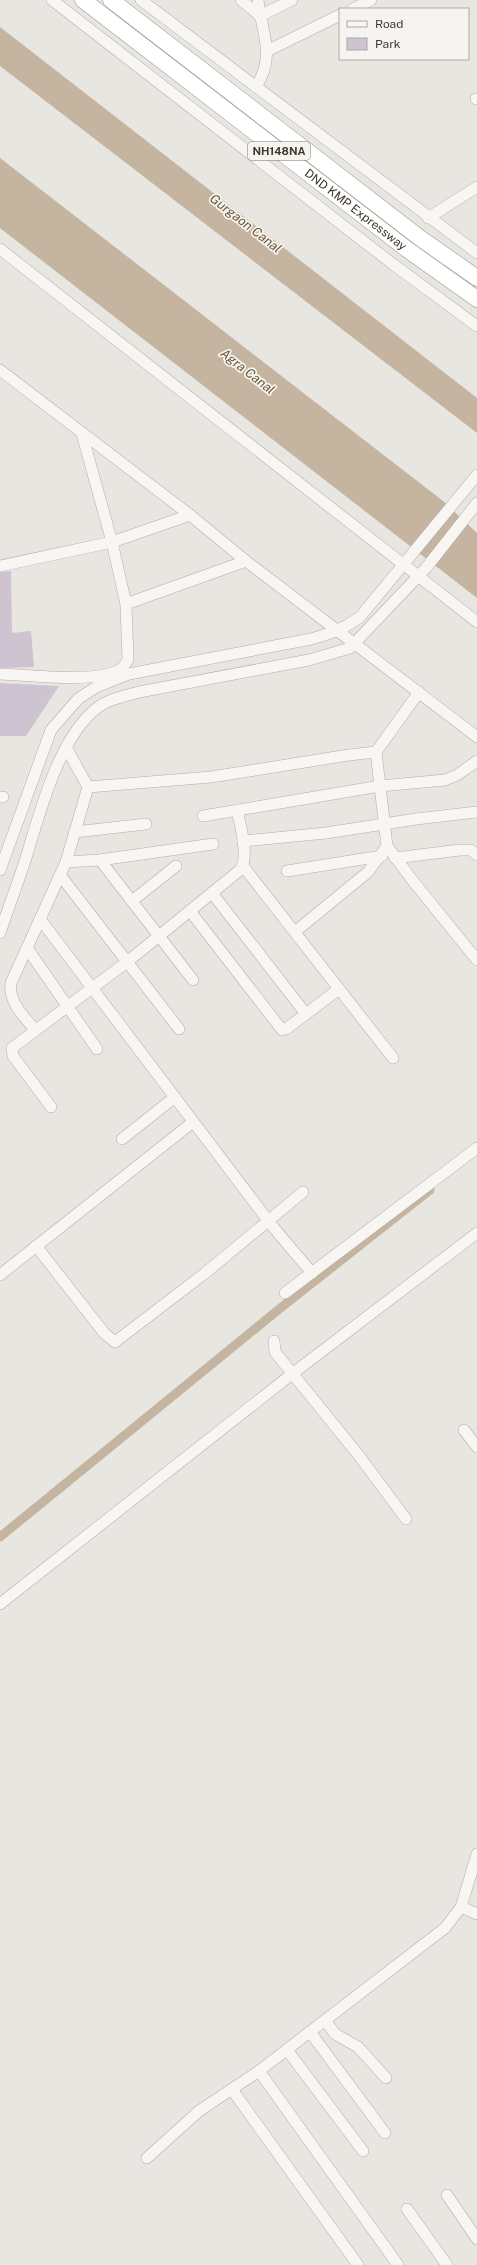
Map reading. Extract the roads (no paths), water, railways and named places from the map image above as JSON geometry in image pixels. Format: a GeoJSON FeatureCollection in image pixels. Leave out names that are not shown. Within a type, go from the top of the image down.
{"type":"FeatureCollection","features":[{"type":"Feature","properties":{"kind":"highway","name":"DND KMP Expressway"},"geometry":{"type":"LineString","coordinates":[[83,0],[402,246],[477,300]]}},
{"type":"Feature","properties":{"kind":"highway","name":"DND KMP Expressway"},"geometry":{"type":"LineString","coordinates":[[111,0],[420,238],[477,278]]}},
{"type":"Feature","properties":{"kind":"street"},"geometry":{"type":"LineString","coordinates":[[52,0],[394,265],[477,326]]}},
{"type":"Feature","properties":{"kind":"street"},"geometry":{"type":"LineString","coordinates":[[141,0],[428,218],[475,247]]}},
{"type":"Feature","properties":{"kind":"street"},"geometry":{"type":"LineString","coordinates":[[241,0],[260,16]]}},
{"type":"Feature","properties":{"kind":"street"},"geometry":{"type":"LineString","coordinates":[[256,87],[266,69],[267,51],[258,0]]}},
{"type":"Feature","properties":{"kind":"street"},"geometry":{"type":"LineString","coordinates":[[260,16],[292,0]]}},
{"type":"Feature","properties":{"kind":"street"},"geometry":{"type":"LineString","coordinates":[[355,8],[371,0]]}},
{"type":"Feature","properties":{"kind":"street"},"geometry":{"type":"LineString","coordinates":[[267,51],[339,15]]}},
{"type":"Feature","properties":{"kind":"street"},"geometry":{"type":"LineString","coordinates":[[428,218],[477,187]]}},
{"type":"Feature","properties":{"kind":"street"},"geometry":{"type":"LineString","coordinates":[[0,249],[403,566],[477,622]]}},
{"type":"Feature","properties":{"kind":"street"},"geometry":{"type":"LineString","coordinates":[[0,370],[190,515],[246,562],[337,631],[356,643],[477,737]]}},
{"type":"Feature","properties":{"kind":"street"},"geometry":{"type":"LineString","coordinates":[[0,674],[83,677],[117,672],[128,660],[126,604],[112,542],[82,434]]}},
{"type":"Feature","properties":{"kind":"street"},"geometry":{"type":"LineString","coordinates":[[0,870],[3,854],[51,730],[78,699],[96,687],[129,674],[311,639],[337,631],[360,617],[474,479]]}},
{"type":"Feature","properties":{"kind":"street"},"geometry":{"type":"LineString","coordinates":[[0,933],[46,794],[67,749],[82,723],[97,708],[115,699],[139,692],[309,660],[339,652],[356,643],[426,568],[473,508]]}},
{"type":"Feature","properties":{"kind":"street"},"geometry":{"type":"LineString","coordinates":[[0,566],[112,542],[190,515]]}},
{"type":"Feature","properties":{"kind":"street"},"geometry":{"type":"LineString","coordinates":[[126,604],[246,562]]}},
{"type":"Feature","properties":{"kind":"street"},"geometry":{"type":"LineString","coordinates":[[419,692],[376,752],[387,846],[395,858],[476,956]]}},
{"type":"Feature","properties":{"kind":"street"},"geometry":{"type":"LineString","coordinates":[[35,1030],[12,1000],[10,992],[11,983],[66,862],[88,787],[67,749]]}},
{"type":"Feature","properties":{"kind":"street"},"geometry":{"type":"LineString","coordinates":[[88,787],[211,777],[348,755],[376,752]]}},
{"type":"Feature","properties":{"kind":"street"},"geometry":{"type":"LineString","coordinates":[[203,816],[380,786],[445,780],[457,776],[477,761]]}},
{"type":"Feature","properties":{"kind":"street"},"geometry":{"type":"LineString","coordinates":[[237,810],[243,841],[243,866],[393,1058]]}},
{"type":"Feature","properties":{"kind":"street"},"geometry":{"type":"LineString","coordinates":[[243,841],[326,833],[477,812]]}},
{"type":"Feature","properties":{"kind":"street"},"geometry":{"type":"LineString","coordinates":[[75,832],[146,824]]}},
{"type":"Feature","properties":{"kind":"street"},"geometry":{"type":"LineString","coordinates":[[66,862],[100,860],[213,844]]}},
{"type":"Feature","properties":{"kind":"street"},"geometry":{"type":"LineString","coordinates":[[296,932],[368,872],[382,856],[387,846]]}},
{"type":"Feature","properties":{"kind":"street"},"geometry":{"type":"LineString","coordinates":[[395,858],[460,850],[471,850],[477,855]]}},
{"type":"Feature","properties":{"kind":"street"},"geometry":{"type":"LineString","coordinates":[[287,871],[382,856]]}},
{"type":"Feature","properties":{"kind":"street"},"geometry":{"type":"LineString","coordinates":[[100,860],[193,980]]}},
{"type":"Feature","properties":{"kind":"street"},"geometry":{"type":"LineString","coordinates":[[132,901],[176,866]]}},
{"type":"Feature","properties":{"kind":"street"},"geometry":{"type":"LineString","coordinates":[[51,1107],[11,1050],[35,1030],[127,962],[243,866]]}},
{"type":"Feature","properties":{"kind":"street"},"geometry":{"type":"LineString","coordinates":[[60,875],[179,1029]]}},
{"type":"Feature","properties":{"kind":"street"},"geometry":{"type":"LineString","coordinates":[[212,893],[306,1014]]}},
{"type":"Feature","properties":{"kind":"street"},"geometry":{"type":"LineString","coordinates":[[190,911],[277,1026],[282,1030],[286,1029],[340,989]]}},
{"type":"Feature","properties":{"kind":"street"},"geometry":{"type":"LineString","coordinates":[[40,919],[268,1221],[312,1273]]}},
{"type":"Feature","properties":{"kind":"street"},"geometry":{"type":"LineString","coordinates":[[27,948],[96,1049]]}},
{"type":"Feature","properties":{"kind":"street"},"geometry":{"type":"LineString","coordinates":[[122,1139],[175,1097]]}},
{"type":"Feature","properties":{"kind":"street"},"geometry":{"type":"LineString","coordinates":[[0,1275],[193,1122]]}},
{"type":"Feature","properties":{"kind":"street"},"geometry":{"type":"LineString","coordinates":[[285,1293],[477,1148]]}},
{"type":"Feature","properties":{"kind":"street"},"geometry":{"type":"LineString","coordinates":[[36,1246],[105,1334],[115,1342],[182,1291],[303,1192]]}},
{"type":"Feature","properties":{"kind":"street"},"geometry":{"type":"LineString","coordinates":[[0,1604],[292,1374],[477,1233]]}},
{"type":"Feature","properties":{"kind":"street"},"geometry":{"type":"LineString","coordinates":[[274,1341],[275,1352],[360,1457],[406,1519]]}},
{"type":"Feature","properties":{"kind":"street"},"geometry":{"type":"LineString","coordinates":[[464,1430],[477,1447]]}},
{"type":"Feature","properties":{"kind":"street"},"geometry":{"type":"LineString","coordinates":[[148,2158],[199,2111],[233,2091],[427,1944],[445,1928],[461,1907],[477,1854]]}},
{"type":"Feature","properties":{"kind":"street"},"geometry":{"type":"LineString","coordinates":[[461,1907],[477,1914]]}},
{"type":"Feature","properties":{"kind":"street"},"geometry":{"type":"LineString","coordinates":[[325,2020],[335,2034],[358,2047],[386,2078]]}},
{"type":"Feature","properties":{"kind":"street"},"geometry":{"type":"LineString","coordinates":[[310,2032],[385,2133]]}},
{"type":"Feature","properties":{"kind":"street"},"geometry":{"type":"LineString","coordinates":[[287,2050],[363,2151]]}},
{"type":"Feature","properties":{"kind":"street"},"geometry":{"type":"LineString","coordinates":[[259,2071],[398,2265]]}},
{"type":"Feature","properties":{"kind":"street"},"geometry":{"type":"LineString","coordinates":[[233,2091],[358,2265]]}},
{"type":"Feature","properties":{"kind":"street"},"geometry":{"type":"LineString","coordinates":[[447,2195],[477,2238]]}},
{"type":"Feature","properties":{"kind":"street"},"geometry":{"type":"LineString","coordinates":[[407,2210],[447,2265]]}},
{"type":"Feature","properties":{"kind":"water","name":"Gurgaon Canal"},"geometry":{"type":"Polygon","coordinates":[[[0,27],[477,398],[477,433],[0,66],[0,27]]]}},
{"type":"Feature","properties":{"kind":"water","name":"Agra Canal"},"geometry":{"type":"Polygon","coordinates":[[[0,158],[443,501],[477,533],[477,598],[0,228],[0,158]]]}},
{"type":"Feature","properties":{"kind":"waterway"},"geometry":{"type":"LineString","coordinates":[[0,1537],[278,1310],[430,1190]]}}]}
